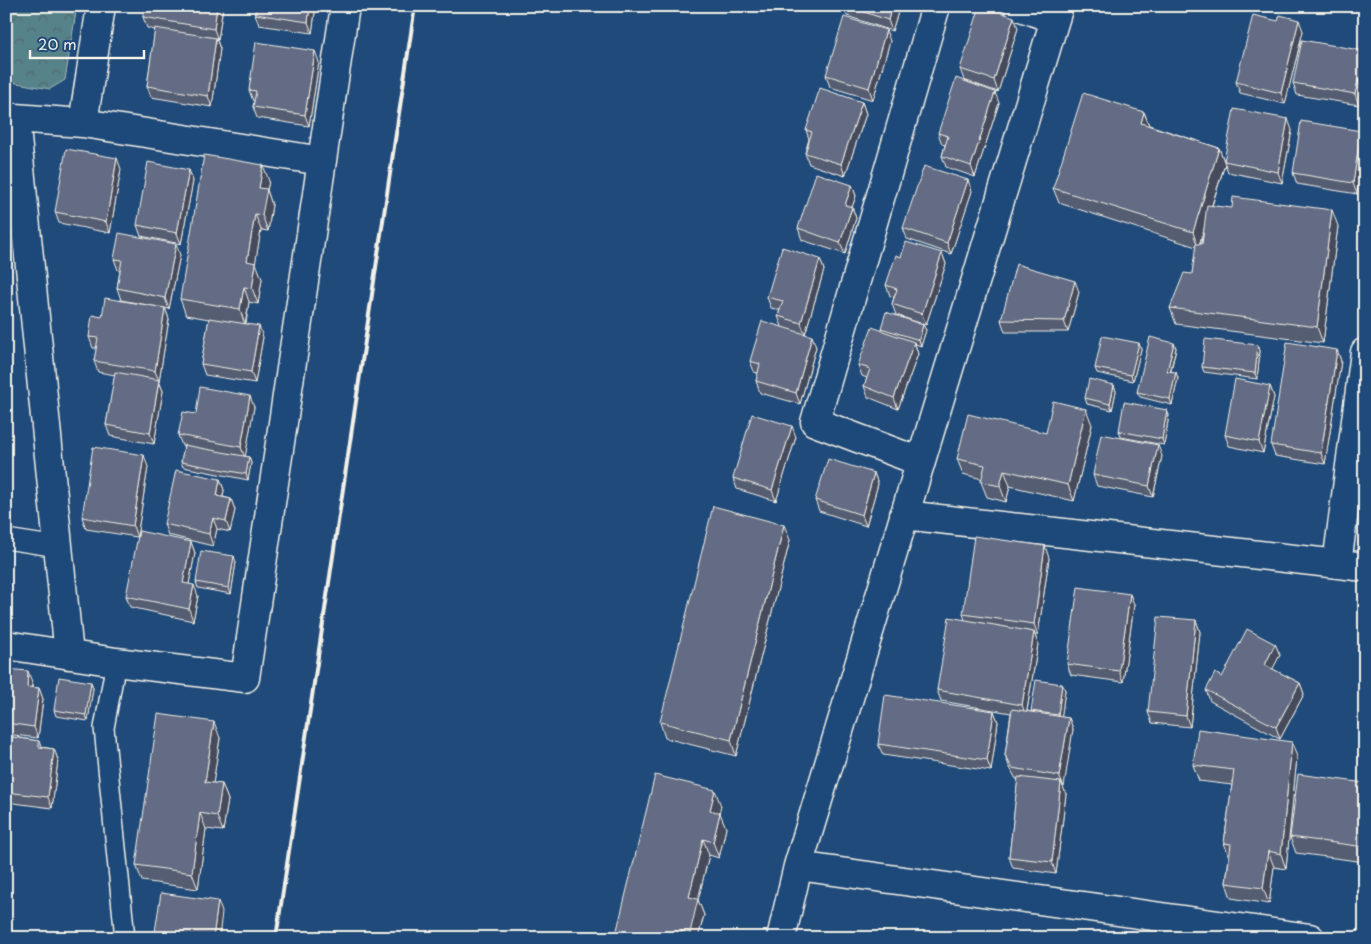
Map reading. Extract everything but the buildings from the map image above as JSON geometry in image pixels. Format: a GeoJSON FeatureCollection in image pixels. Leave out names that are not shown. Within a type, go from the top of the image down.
{"type":"FeatureCollection","features":[{"type":"Feature","properties":{"kind":"street"},"geometry":{"type":"LineString","coordinates":[[83,123],[101,6]]}},
{"type":"Feature","properties":{"kind":"street"},"geometry":{"type":"LineString","coordinates":[[6,645],[116,662],[245,678],[345,6]]}},
{"type":"Feature","properties":{"kind":"street"},"geometry":{"type":"LineString","coordinates":[[921,462],[815,422],[936,6]]}},
{"type":"Feature","properties":{"kind":"street"},"geometry":{"type":"LineString","coordinates":[[781,938],[798,866],[1057,12],[1018,6]]}},
{"type":"Feature","properties":{"kind":"street"},"geometry":{"type":"LineString","coordinates":[[69,655],[16,118],[83,123],[322,161]]}},
{"type":"Feature","properties":{"kind":"street"},"geometry":{"type":"LineString","coordinates":[[1337,564],[1365,352]]}},
{"type":"Feature","properties":{"kind":"street"},"geometry":{"type":"LineString","coordinates":[[904,514],[1365,567]]}},
{"type":"Feature","properties":{"kind":"street"},"geometry":{"type":"LineString","coordinates":[[798,866],[1310,938]]}},
{"type":"Feature","properties":{"kind":"lane"},"geometry":{"type":"LineString","coordinates":[[6,539],[58,547]]}},
{"type":"Feature","properties":{"kind":"lane"},"geometry":{"type":"LineString","coordinates":[[116,662],[104,728],[125,938]]}},
{"type":"Feature","properties":{"kind":"green space"},"geometry":{"type":"Polygon","coordinates":[[[6,6],[77,6],[65,80],[50,89],[6,81],[6,6]]]}},
{"type":"Feature","properties":{"kind":"railway"},"geometry":{"type":"LineString","coordinates":[[276,938],[415,6]]}}]}
